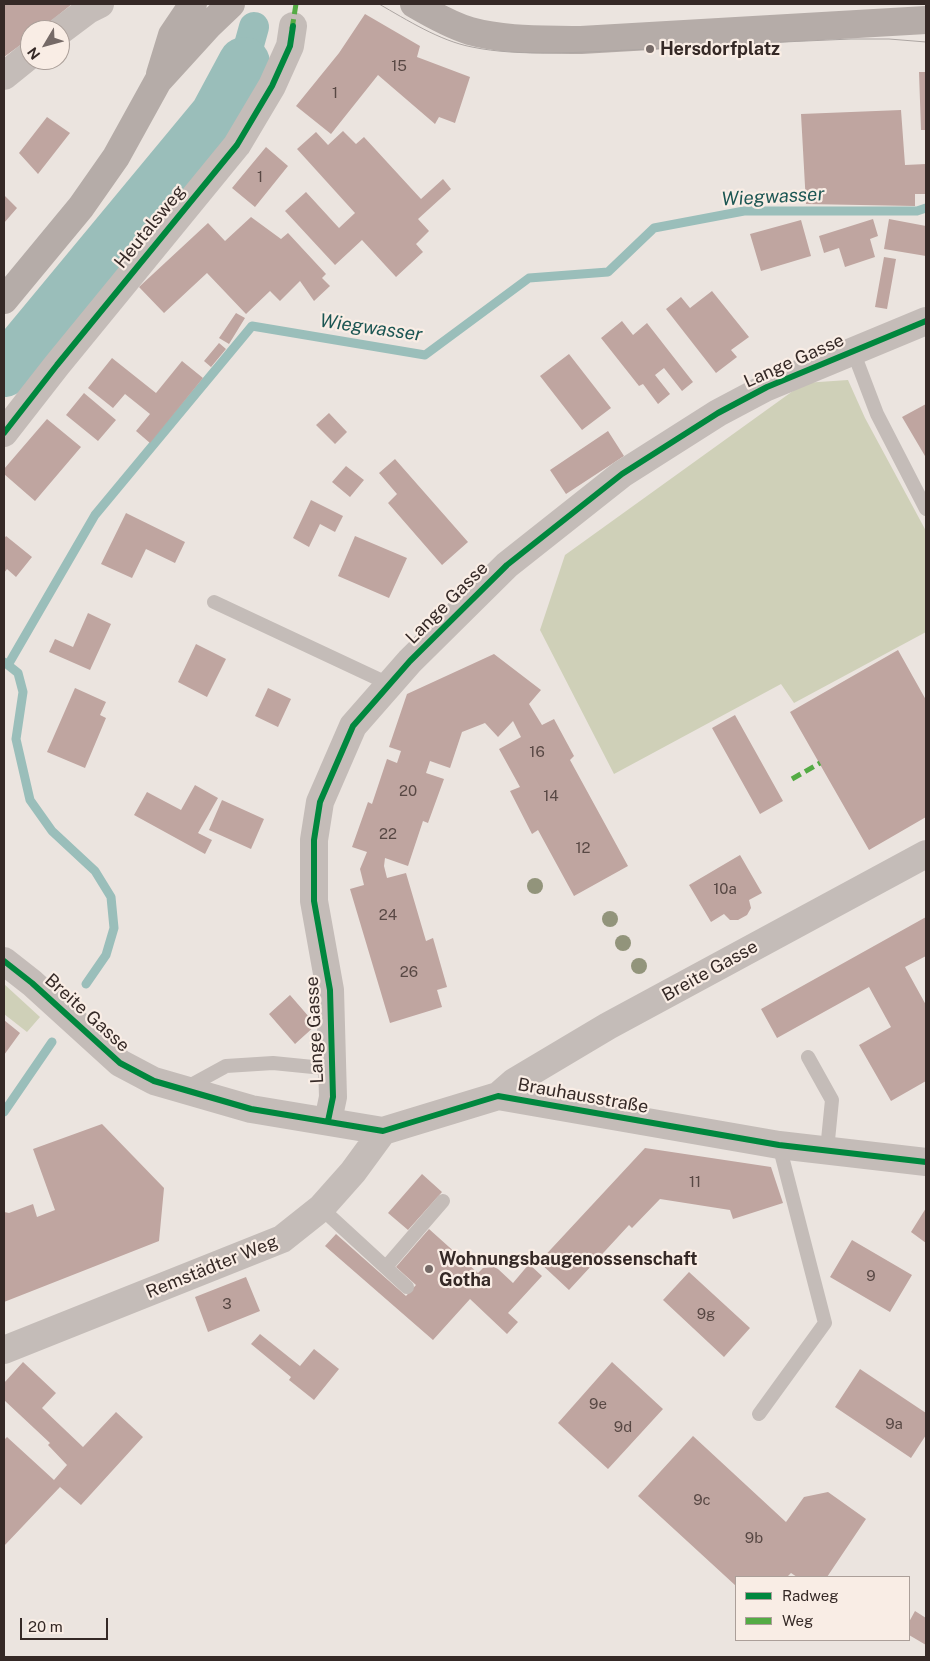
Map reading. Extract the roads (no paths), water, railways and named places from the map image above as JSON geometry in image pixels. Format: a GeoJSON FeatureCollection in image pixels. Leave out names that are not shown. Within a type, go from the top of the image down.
{"type":"FeatureCollection","features":[{"type":"Feature","properties":{"kind":"street"},"geometry":{"type":"LineString","coordinates":[[70,24],[88,10],[100,4]]}},
{"type":"Feature","properties":{"kind":"street"},"geometry":{"type":"LineString","coordinates":[[4,300],[81,207],[116,156],[158,81],[172,35],[192,4]]}},
{"type":"Feature","properties":{"kind":"street"},"geometry":{"type":"LineString","coordinates":[[158,81],[209,25],[231,4]]}},
{"type":"Feature","properties":{"kind":"street"},"geometry":{"type":"LineString","coordinates":[[414,4],[469,31],[529,39],[581,40],[926,20]]}},
{"type":"Feature","properties":{"kind":"street","name":"Heutalsweg"},"geometry":{"type":"LineString","coordinates":[[4,433],[57,365],[237,145],[272,86],[290,46],[293,26]]}},
{"type":"Feature","properties":{"kind":"street"},"geometry":{"type":"LineString","coordinates":[[4,76],[20,63]]}},
{"type":"Feature","properties":{"kind":"street","name":"Lange Gasse"},"geometry":{"type":"LineString","coordinates":[[328,1121],[333,1098],[330,990],[314,901],[314,840],[320,802],[353,726],[410,661],[507,564],[622,474],[718,413],[767,387],[926,321]]}},
{"type":"Feature","properties":{"kind":"street","name":"Breite Gasse"},"geometry":{"type":"LineString","coordinates":[[498,1096],[514,1082],[608,1026],[926,854]]}},
{"type":"Feature","properties":{"kind":"street","name":"Breite Gasse"},"geometry":{"type":"LineString","coordinates":[[4,961],[32,983],[120,1063],[154,1081]]}},
{"type":"Feature","properties":{"kind":"street","name":"Brauhausstraße"},"geometry":{"type":"LineString","coordinates":[[154,1081],[251,1110],[383,1131],[498,1096],[779,1145],[926,1162]]}},
{"type":"Feature","properties":{"kind":"street","name":"Remstädter Weg"},"geometry":{"type":"LineString","coordinates":[[4,1350],[282,1240],[321,1208],[353,1172],[383,1131]]}},
{"type":"Feature","properties":{"kind":"lane"},"geometry":{"type":"LineString","coordinates":[[853,351],[877,414],[926,509]]}},
{"type":"Feature","properties":{"kind":"lane"},"geometry":{"type":"LineString","coordinates":[[214,602],[389,684]]}},
{"type":"Feature","properties":{"kind":"lane"},"geometry":{"type":"LineString","coordinates":[[808,1057],[832,1100],[826,1150]]}},
{"type":"Feature","properties":{"kind":"lane"},"geometry":{"type":"LineString","coordinates":[[184,1090],[226,1066],[273,1064],[332,1069]]}},
{"type":"Feature","properties":{"kind":"lane"},"geometry":{"type":"LineString","coordinates":[[759,1414],[825,1323],[779,1145]]}},
{"type":"Feature","properties":{"kind":"lane"},"geometry":{"type":"LineString","coordinates":[[386,1267],[443,1202]]}},
{"type":"Feature","properties":{"kind":"lane"},"geometry":{"type":"LineString","coordinates":[[321,1208],[407,1287]]}},
{"type":"Feature","properties":{"kind":"waterway"},"geometry":{"type":"LineString","coordinates":[[244,63],[254,27]]}},
{"type":"Feature","properties":{"kind":"waterway"},"geometry":{"type":"LineString","coordinates":[[4,371],[216,115],[244,63]]}},
{"type":"Feature","properties":{"kind":"waterway","name":"Wiegwasser"},"geometry":{"type":"LineString","coordinates":[[4,662],[8,665],[95,515],[252,326],[425,355],[529,278],[608,272],[654,228],[744,211],[917,211],[926,208]]}},
{"type":"Feature","properties":{"kind":"waterway"},"geometry":{"type":"LineString","coordinates":[[8,665],[18,673],[23,692],[16,739],[30,800],[52,831],[95,871],[111,897],[114,928],[106,955],[86,984]]}},
{"type":"Feature","properties":{"kind":"waterway"},"geometry":{"type":"LineString","coordinates":[[4,1112],[52,1042]]}},
{"type":"Feature","properties":{"kind":"tram line"},"geometry":{"type":"LineString","coordinates":[[379,4],[448,40],[472,47],[510,52],[572,53],[851,39],[889,39],[926,42]]}},
{"type":"Feature","properties":{"kind":"place","name":"Hersdorfplatz"},"geometry":{"type":"Point","coordinates":[650,49]}},
{"type":"Feature","properties":{"kind":"place","name":"Wohnungsbaugenossenschaft Gotha"},"geometry":{"type":"Point","coordinates":[429,1269]}}]}
